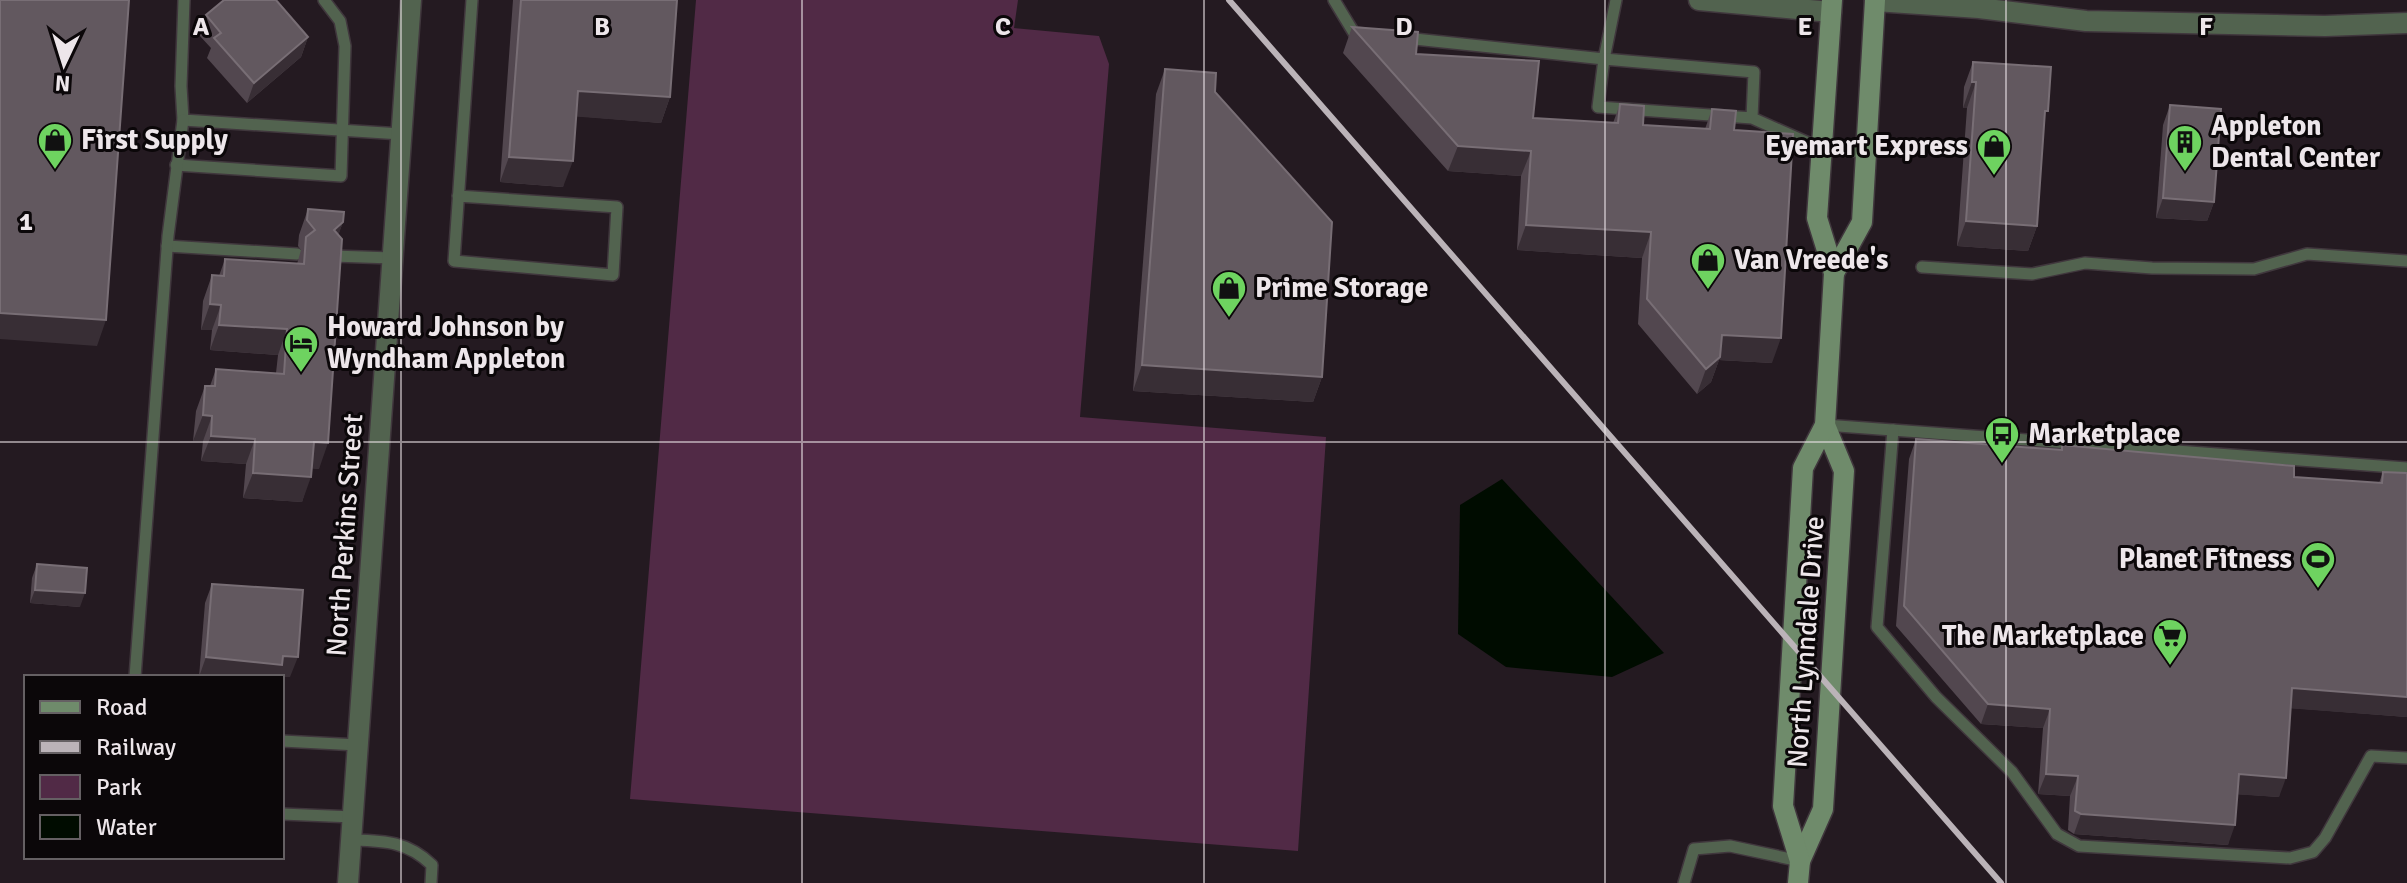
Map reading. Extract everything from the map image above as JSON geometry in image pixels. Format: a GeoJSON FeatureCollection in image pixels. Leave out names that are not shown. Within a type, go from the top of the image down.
{"type":"FeatureCollection","features":[{"type":"Feature","properties":{"kind":"main road","name":"North Lynndale Drive"},"geometry":{"type":"LineString","coordinates":[[1834,273],[1862,222],[1875,0]]}},
{"type":"Feature","properties":{"kind":"main road","name":"North Lynndale Drive"},"geometry":{"type":"LineString","coordinates":[[1800,861],[1783,806],[1803,468],[1825,425],[1834,273],[1817,218],[1832,6]]}},
{"type":"Feature","properties":{"kind":"main road","name":"North Lynndale Drive"},"geometry":{"type":"LineString","coordinates":[[1798,883],[1800,861],[1823,809],[1844,471],[1825,425]]}},
{"type":"Feature","properties":{"kind":"street","name":"North Perkins Street"},"geometry":{"type":"LineString","coordinates":[[348,883],[411,0]]}},
{"type":"Feature","properties":{"kind":"street"},"geometry":{"type":"LineString","coordinates":[[1699,0],[1832,6]]}},
{"type":"Feature","properties":{"kind":"street"},"geometry":{"type":"LineString","coordinates":[[1875,0],[2086,21],[2325,26],[2407,23]]}},
{"type":"Feature","properties":{"kind":"lane"},"geometry":{"type":"LineString","coordinates":[[135,675],[149,526],[167,246],[183,120],[184,0]]}},
{"type":"Feature","properties":{"kind":"lane"},"geometry":{"type":"LineString","coordinates":[[176,165],[341,176],[340,130],[345,46],[340,21],[324,0]]}},
{"type":"Feature","properties":{"kind":"lane"},"geometry":{"type":"LineString","coordinates":[[458,196],[617,207],[613,275],[454,261],[458,196],[472,0]]}},
{"type":"Feature","properties":{"kind":"lane"},"geometry":{"type":"LineString","coordinates":[[1334,0],[1354,33],[1754,72],[1752,118]]}},
{"type":"Feature","properties":{"kind":"lane"},"geometry":{"type":"LineString","coordinates":[[1616,0],[1598,107],[1752,118],[1822,149],[1867,152]]}},
{"type":"Feature","properties":{"kind":"lane"},"geometry":{"type":"LineString","coordinates":[[183,120],[401,134]]}},
{"type":"Feature","properties":{"kind":"lane"},"geometry":{"type":"LineString","coordinates":[[167,246],[297,254]]}},
{"type":"Feature","properties":{"kind":"lane"},"geometry":{"type":"LineString","coordinates":[[1922,267],[2032,274],[2085,263],[2152,268],[2254,269],[2307,254],[2407,261]]}},
{"type":"Feature","properties":{"kind":"lane"},"geometry":{"type":"LineString","coordinates":[[333,256],[392,258]]}},
{"type":"Feature","properties":{"kind":"lane"},"geometry":{"type":"LineString","coordinates":[[1825,425],[2407,468]]}},
{"type":"Feature","properties":{"kind":"lane"},"geometry":{"type":"LineString","coordinates":[[1893,430],[1877,627],[1936,697],[2012,772],[2057,834],[2079,846],[2290,858],[2313,852],[2325,838],[2371,756],[2407,758]]}},
{"type":"Feature","properties":{"kind":"lane"},"geometry":{"type":"LineString","coordinates":[[284,741],[358,745]]}},
{"type":"Feature","properties":{"kind":"lane"},"geometry":{"type":"LineString","coordinates":[[284,814],[353,817]]}},
{"type":"Feature","properties":{"kind":"lane"},"geometry":{"type":"LineString","coordinates":[[351,840],[391,841],[415,848],[432,865],[431,883]]}},
{"type":"Feature","properties":{"kind":"lane"},"geometry":{"type":"LineString","coordinates":[[1684,883],[1694,849],[1730,846],[1800,861]]}},
{"type":"Feature","properties":{"kind":"green space"},"geometry":{"type":"Polygon","coordinates":[[[696,0],[1018,0],[1014,28],[1099,36],[1109,64],[1080,417],[1326,437],[1298,851],[630,799],[696,0]]]}},
{"type":"Feature","properties":{"kind":"water"},"geometry":{"type":"Polygon","coordinates":[[[1502,479],[1664,653],[1612,677],[1506,667],[1458,634],[1460,505],[1502,479]]]}},
{"type":"Feature","properties":{"kind":"building","name":"First Supply"},"geometry":{"type":"Polygon","coordinates":[[[0,0],[129,0],[106,320],[0,313],[0,0]]]}},
{"type":"Feature","properties":{"kind":"building"},"geometry":{"type":"Polygon","coordinates":[[[224,0],[276,0],[308,37],[254,83],[214,38],[221,33],[206,15],[224,0]]]}},
{"type":"Feature","properties":{"kind":"building"},"geometry":{"type":"Polygon","coordinates":[[[521,0],[677,0],[670,97],[578,91],[573,161],[509,157],[521,0]]]}},
{"type":"Feature","properties":{"kind":"building","name":"Van Vreede's"},"geometry":{"type":"Polygon","coordinates":[[[1352,27],[1418,32],[1416,54],[1539,61],[1533,118],[1618,123],[1620,104],[1644,106],[1643,125],[1710,129],[1712,109],[1736,111],[1734,130],[1793,134],[1781,338],[1722,335],[1720,357],[1706,369],[1647,299],[1651,232],[1526,225],[1531,151],[1458,146],[1352,27]]]}},
{"type":"Feature","properties":{"kind":"building"},"geometry":{"type":"Polygon","coordinates":[[[1973,62],[2051,67],[2037,226],[1966,221],[1976,82],[1972,82],[1973,62]]]}},
{"type":"Feature","properties":{"kind":"building","name":"Prime Storage"},"geometry":{"type":"Polygon","coordinates":[[[1165,69],[1216,73],[1215,92],[1332,222],[1322,377],[1142,365],[1165,69]]]}},
{"type":"Feature","properties":{"kind":"building","name":"Appleton Dental Center"},"geometry":{"type":"Polygon","coordinates":[[[2170,105],[2221,109],[2214,202],[2163,198],[2170,105]]]}},
{"type":"Feature","properties":{"kind":"building","name":"Howard Johnson by Wyndham Appleton"},"geometry":{"type":"Polygon","coordinates":[[[308,209],[344,212],[343,222],[334,230],[342,239],[328,443],[314,442],[311,477],[253,473],[255,439],[211,436],[212,416],[203,415],[205,386],[215,386],[216,369],[284,374],[287,329],[219,325],[221,305],[210,304],[212,275],[224,276],[225,259],[304,264],[306,237],[315,230],[307,220],[308,209]]]}},
{"type":"Feature","properties":{"kind":"building","name":"The Marketplace"},"geometry":{"type":"Polygon","coordinates":[[[1916,439],[2062,450],[2062,445],[2294,466],[2294,477],[2382,483],[2383,472],[2407,473],[2407,697],[2292,688],[2286,778],[2239,774],[2235,825],[2081,814],[2075,811],[2078,776],[2046,774],[2050,709],[1988,704],[1904,606],[1916,439]]]}},
{"type":"Feature","properties":{"kind":"building"},"geometry":{"type":"Polygon","coordinates":[[[37,564],[87,568],[85,593],[35,590],[37,564]]]}},
{"type":"Feature","properties":{"kind":"building"},"geometry":{"type":"Polygon","coordinates":[[[212,584],[303,590],[298,657],[283,656],[282,665],[206,657],[212,584]]]}},
{"type":"Feature","properties":{"kind":"railway"},"geometry":{"type":"LineString","coordinates":[[1229,0],[2001,883]]}},
{"type":"Feature","properties":{"kind":"place","name":"First Supply"},"geometry":{"type":"Point","coordinates":[55,171]}},
{"type":"Feature","properties":{"kind":"place","name":"Appleton Dental Center"},"geometry":{"type":"Point","coordinates":[2185,173]}},
{"type":"Feature","properties":{"kind":"place","name":"Eyemart Express"},"geometry":{"type":"Point","coordinates":[1994,177]}},
{"type":"Feature","properties":{"kind":"place","name":"Van Vreede's"},"geometry":{"type":"Point","coordinates":[1708,291]}},
{"type":"Feature","properties":{"kind":"place","name":"Prime Storage"},"geometry":{"type":"Point","coordinates":[1229,319]}},
{"type":"Feature","properties":{"kind":"place","name":"Howard Johnson by Wyndham Appleton"},"geometry":{"type":"Point","coordinates":[301,374]}},
{"type":"Feature","properties":{"kind":"place","name":"Marketplace"},"geometry":{"type":"Point","coordinates":[2002,465]}},
{"type":"Feature","properties":{"kind":"place","name":"Planet Fitness"},"geometry":{"type":"Point","coordinates":[2318,590]}},
{"type":"Feature","properties":{"kind":"place","name":"The Marketplace"},"geometry":{"type":"Point","coordinates":[2170,667]}}]}
